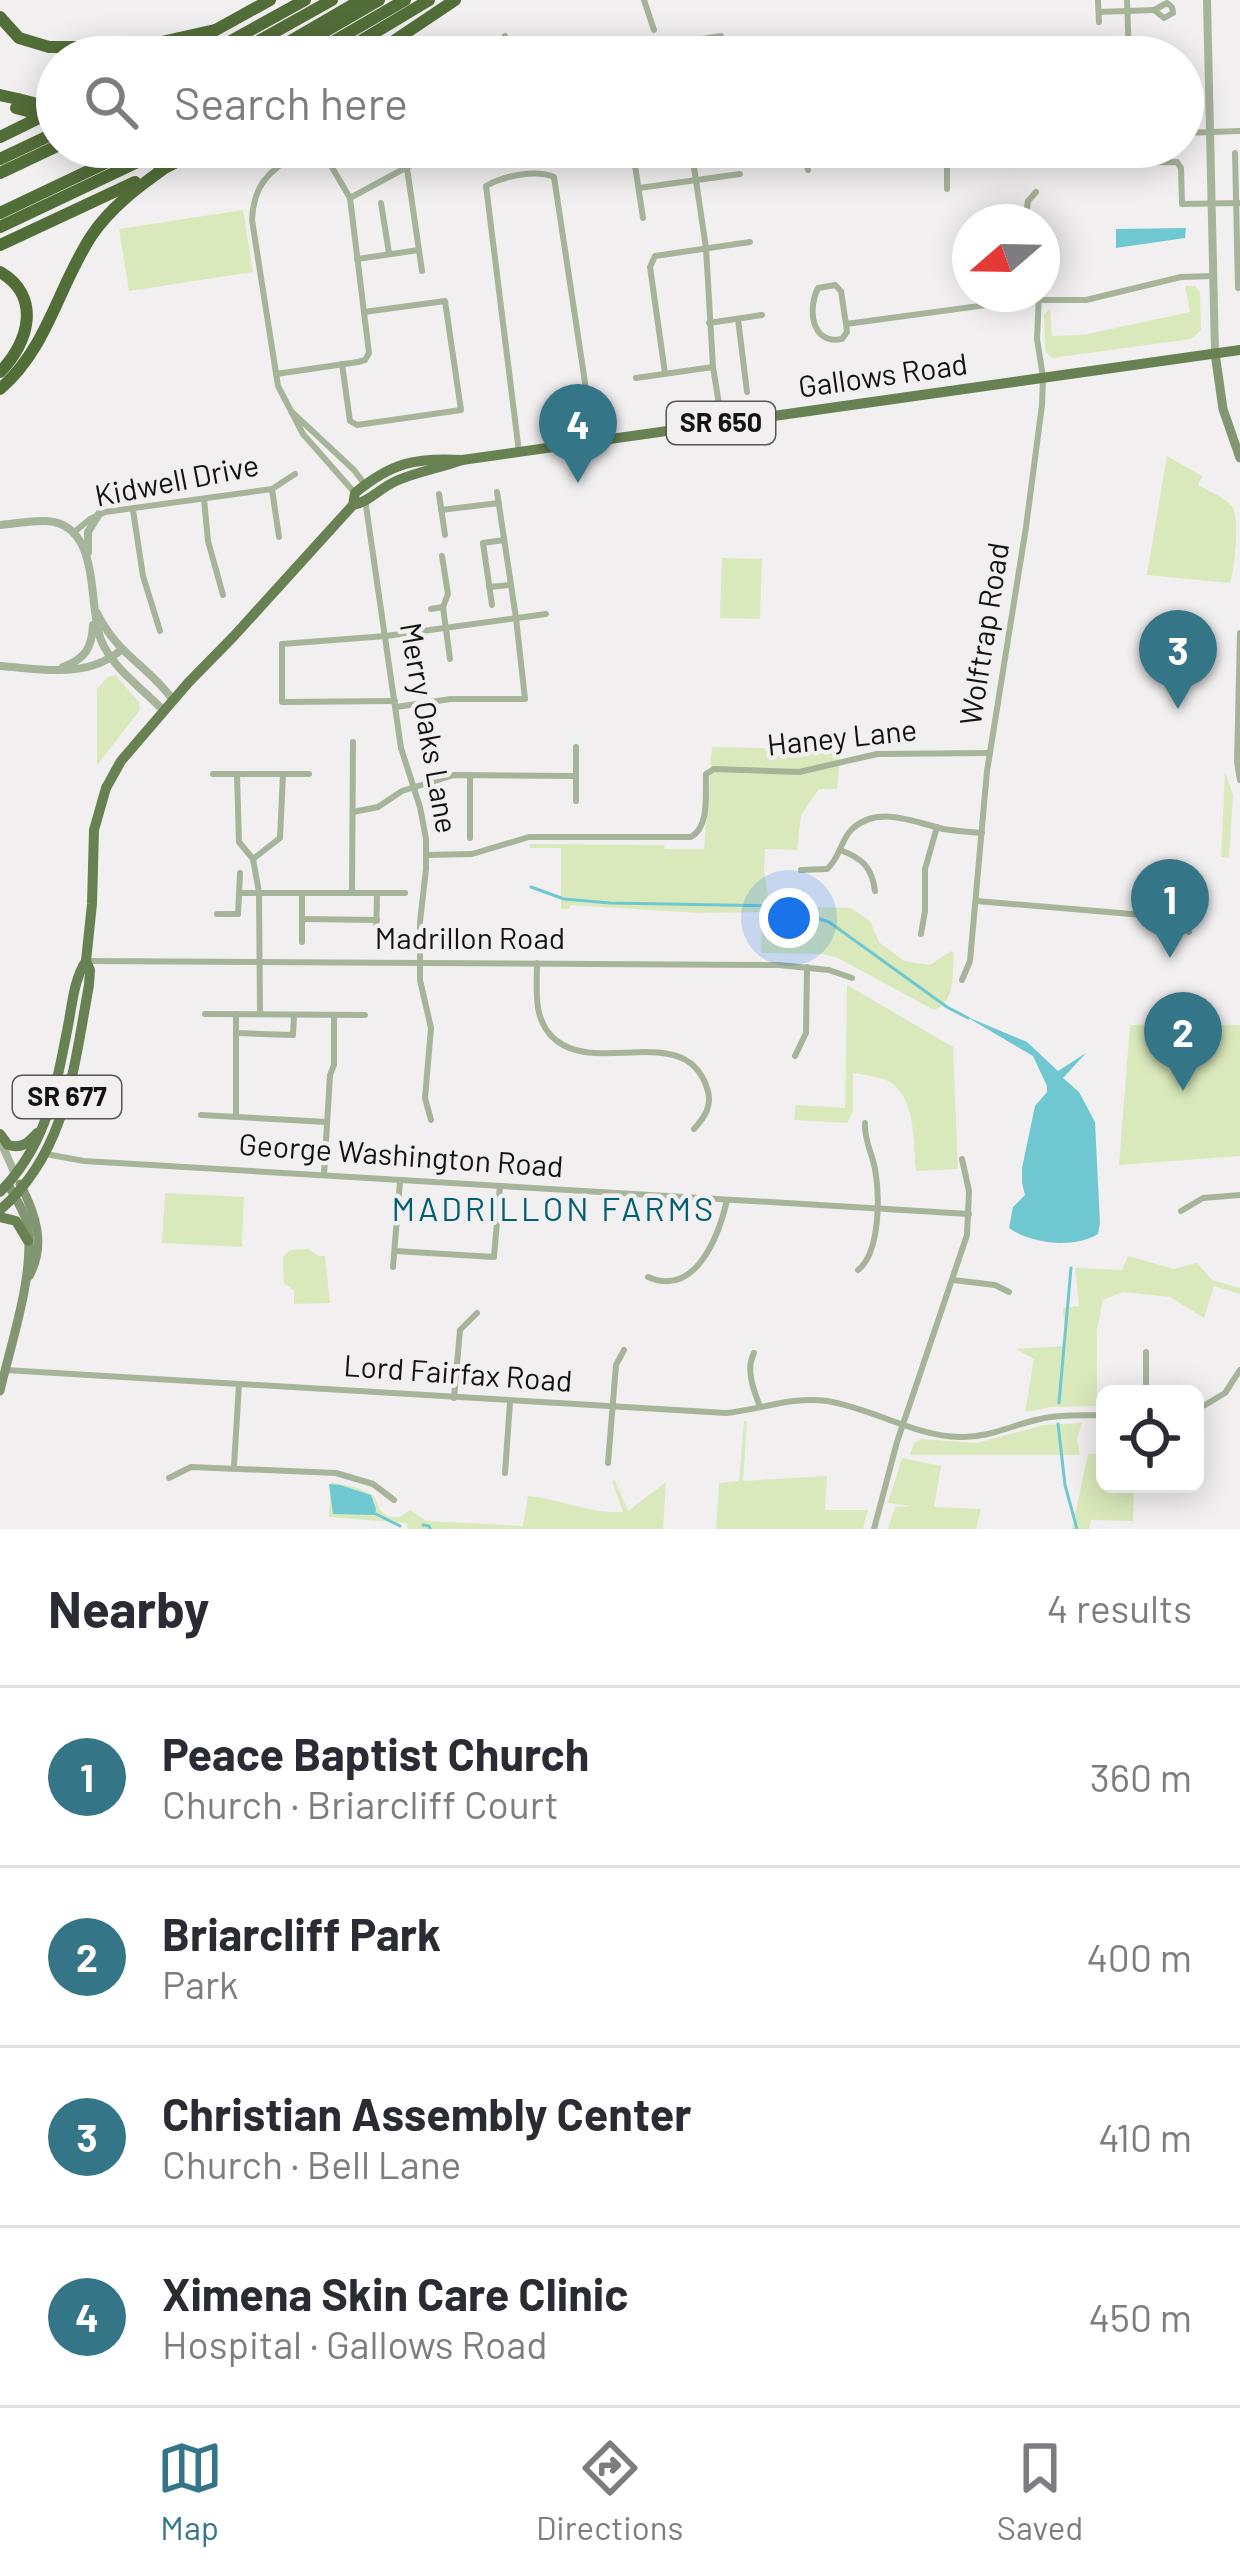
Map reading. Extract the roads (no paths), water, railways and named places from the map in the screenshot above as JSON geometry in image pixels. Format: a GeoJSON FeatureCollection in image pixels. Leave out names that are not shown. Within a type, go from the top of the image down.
{"type":"FeatureCollection","features":[{"type":"Feature","properties":{"kind":"highway"},"geometry":{"type":"LineString","coordinates":[[203,36],[270,0]]}},
{"type":"Feature","properties":{"kind":"highway"},"geometry":{"type":"LineString","coordinates":[[240,36],[304,0]]}},
{"type":"Feature","properties":{"kind":"highway"},"geometry":{"type":"LineString","coordinates":[[268,36],[332,0]]}},
{"type":"Feature","properties":{"kind":"highway"},"geometry":{"type":"LineString","coordinates":[[299,36],[361,0]]}},
{"type":"Feature","properties":{"kind":"highway"},"geometry":{"type":"LineString","coordinates":[[317,36],[379,0]]}},
{"type":"Feature","properties":{"kind":"highway"},"geometry":{"type":"LineString","coordinates":[[343,36],[405,0]]}},
{"type":"Feature","properties":{"kind":"highway"},"geometry":{"type":"LineString","coordinates":[[369,36],[430,0]]}},
{"type":"Feature","properties":{"kind":"highway"},"geometry":{"type":"LineString","coordinates":[[401,36],[455,0]]}},
{"type":"Feature","properties":{"kind":"highway"},"geometry":{"type":"LineString","coordinates":[[0,16],[20,38],[36,43]]}},
{"type":"Feature","properties":{"kind":"highway"},"geometry":{"type":"LineString","coordinates":[[191,36],[215,30]]}},
{"type":"Feature","properties":{"kind":"highway"},"geometry":{"type":"LineString","coordinates":[[0,95],[17,104]]}},
{"type":"Feature","properties":{"kind":"highway"},"geometry":{"type":"LineString","coordinates":[[0,104],[36,108]]}},
{"type":"Feature","properties":{"kind":"highway"},"geometry":{"type":"LineString","coordinates":[[0,137],[36,121]]}},
{"type":"Feature","properties":{"kind":"highway"},"geometry":{"type":"LineString","coordinates":[[0,159],[36,141]]}},
{"type":"Feature","properties":{"kind":"highway"},"geometry":{"type":"LineString","coordinates":[[0,173],[36,156]]}},
{"type":"Feature","properties":{"kind":"highway"},"geometry":{"type":"LineString","coordinates":[[0,213],[95,168]]}},
{"type":"Feature","properties":{"kind":"highway"},"geometry":{"type":"LineString","coordinates":[[0,227],[125,168]]}},
{"type":"Feature","properties":{"kind":"highway"},"geometry":{"type":"LineString","coordinates":[[0,245],[166,168]]}},
{"type":"Feature","properties":{"kind":"highway"},"geometry":{"type":"LineString","coordinates":[[0,389],[38,346],[74,265],[96,229],[127,196],[162,170]]}},
{"type":"Feature","properties":{"kind":"highway"},"geometry":{"type":"LineString","coordinates":[[0,272],[20,291],[28,322],[20,346],[0,372]]}},
{"type":"Feature","properties":{"kind":"main road","name":"Gallows Road"},"geometry":{"type":"LineString","coordinates":[[358,500],[392,483],[462,460],[1240,350]]}},
{"type":"Feature","properties":{"kind":"main road"},"geometry":{"type":"LineString","coordinates":[[1215,353],[1222,406],[1240,458]]}},
{"type":"Feature","properties":{"kind":"main road","name":"Gallows Road"},"geometry":{"type":"LineString","coordinates":[[0,1214],[47,1121],[80,970],[86,962],[94,830],[121,761],[358,500],[366,484],[412,462],[462,460]]}},
{"type":"Feature","properties":{"kind":"main road","name":"Gallows Road"},"geometry":{"type":"LineString","coordinates":[[12,1187],[46,1154],[62,1116],[89,985],[86,962]]}},
{"type":"Feature","properties":{"kind":"main road"},"geometry":{"type":"LineString","coordinates":[[0,1137],[8,1145],[22,1146],[47,1121]]}},
{"type":"Feature","properties":{"kind":"main road"},"geometry":{"type":"LineString","coordinates":[[0,1391],[26,1281],[25,1217],[12,1187]]}},
{"type":"Feature","properties":{"kind":"main road"},"geometry":{"type":"LineString","coordinates":[[12,1187],[34,1214],[38,1238],[37,1257],[26,1281]]}},
{"type":"Feature","properties":{"kind":"main road"},"geometry":{"type":"LineString","coordinates":[[0,1214],[16,1221],[28,1241]]}},
{"type":"Feature","properties":{"kind":"street"},"geometry":{"type":"LineString","coordinates":[[644,0],[654,30]]}},
{"type":"Feature","properties":{"kind":"street"},"geometry":{"type":"LineString","coordinates":[[1127,0],[1128,36]]}},
{"type":"Feature","properties":{"kind":"street"},"geometry":{"type":"LineString","coordinates":[[1207,0],[1215,353]]}},
{"type":"Feature","properties":{"kind":"street"},"geometry":{"type":"LineString","coordinates":[[1099,1],[1099,22]]}},
{"type":"Feature","properties":{"kind":"street"},"geometry":{"type":"LineString","coordinates":[[1099,12],[1154,10]]}},
{"type":"Feature","properties":{"kind":"street"},"geometry":{"type":"LineString","coordinates":[[1204,132],[1240,131]]}},
{"type":"Feature","properties":{"kind":"street"},"geometry":{"type":"LineString","coordinates":[[1235,153],[1238,288]]}},
{"type":"Feature","properties":{"kind":"street"},"geometry":{"type":"LineString","coordinates":[[277,168],[259,186],[252,220],[278,386],[303,434],[358,500]]}},
{"type":"Feature","properties":{"kind":"street"},"geometry":{"type":"LineString","coordinates":[[276,374],[368,356],[350,198],[332,168]]}},
{"type":"Feature","properties":{"kind":"street"},"geometry":{"type":"LineString","coordinates":[[350,198],[407,168],[422,271]]}},
{"type":"Feature","properties":{"kind":"street"},"geometry":{"type":"LineString","coordinates":[[636,168],[643,218]]}},
{"type":"Feature","properties":{"kind":"street"},"geometry":{"type":"LineString","coordinates":[[694,168],[722,423]]}},
{"type":"Feature","properties":{"kind":"street"},"geometry":{"type":"LineString","coordinates":[[946,168],[946,189]]}},
{"type":"Feature","properties":{"kind":"street"},"geometry":{"type":"LineString","coordinates":[[1180,168],[1182,204],[1238,203]]}},
{"type":"Feature","properties":{"kind":"street"},"geometry":{"type":"LineString","coordinates":[[519,452],[486,186],[543,172],[554,177],[594,442]]}},
{"type":"Feature","properties":{"kind":"street"},"geometry":{"type":"LineString","coordinates":[[639,188],[740,174]]}},
{"type":"Feature","properties":{"kind":"street"},"geometry":{"type":"LineString","coordinates":[[1028,204],[1036,192]]}},
{"type":"Feature","properties":{"kind":"street"},"geometry":{"type":"LineString","coordinates":[[381,203],[389,254]]}},
{"type":"Feature","properties":{"kind":"street"},"geometry":{"type":"LineString","coordinates":[[665,373],[650,267],[655,256],[750,242]]}},
{"type":"Feature","properties":{"kind":"street"},"geometry":{"type":"LineString","coordinates":[[357,259],[419,250]]}},
{"type":"Feature","properties":{"kind":"street"},"geometry":{"type":"LineString","coordinates":[[1060,299],[1086,300],[1181,277],[1213,276]]}},
{"type":"Feature","properties":{"kind":"street"},"geometry":{"type":"LineString","coordinates":[[836,285],[841,291],[847,324],[842,339],[822,338],[813,296],[818,288],[836,285]]}},
{"type":"Feature","properties":{"kind":"street"},"geometry":{"type":"LineString","coordinates":[[342,364],[353,424],[461,410],[445,301],[364,312]]}},
{"type":"Feature","properties":{"kind":"street"},"geometry":{"type":"LineString","coordinates":[[847,324],[952,310]]}},
{"type":"Feature","properties":{"kind":"street","name":"Wolftrap Road"},"geometry":{"type":"LineString","coordinates":[[962,980],[970,961],[990,753],[1026,527],[1043,377],[1039,312]]}},
{"type":"Feature","properties":{"kind":"street"},"geometry":{"type":"LineString","coordinates":[[709,323],[762,315]]}},
{"type":"Feature","properties":{"kind":"street"},"geometry":{"type":"LineString","coordinates":[[737,319],[747,392]]}},
{"type":"Feature","properties":{"kind":"street"},"geometry":{"type":"LineString","coordinates":[[637,377],[713,367]]}},
{"type":"Feature","properties":{"kind":"street"},"geometry":{"type":"LineString","coordinates":[[292,413],[366,484]]}},
{"type":"Feature","properties":{"kind":"street","name":"Kidwell Drive"},"geometry":{"type":"LineString","coordinates":[[0,525],[48,521],[73,533],[99,514],[272,489],[295,474]]}},
{"type":"Feature","properties":{"kind":"street"},"geometry":{"type":"LineString","coordinates":[[272,489],[280,537]]}},
{"type":"Feature","properties":{"kind":"street"},"geometry":{"type":"LineString","coordinates":[[497,492],[517,618],[525,699],[282,702],[282,644],[386,636],[446,628],[517,618],[546,614]]}},
{"type":"Feature","properties":{"kind":"street"},"geometry":{"type":"LineString","coordinates":[[439,494],[445,535]]}},
{"type":"Feature","properties":{"kind":"street"},"geometry":{"type":"LineString","coordinates":[[204,499],[208,541],[223,595]]}},
{"type":"Feature","properties":{"kind":"street","name":"Merry Oaks Lane"},"geometry":{"type":"LineString","coordinates":[[358,500],[386,636],[404,760],[423,820],[426,855],[420,963],[431,1028],[425,1098],[431,1120]]}},
{"type":"Feature","properties":{"kind":"street"},"geometry":{"type":"LineString","coordinates":[[442,510],[499,503]]}},
{"type":"Feature","properties":{"kind":"street"},"geometry":{"type":"LineString","coordinates":[[133,510],[143,576],[160,631]]}},
{"type":"Feature","properties":{"kind":"street"},"geometry":{"type":"LineString","coordinates":[[99,514],[88,532],[98,633],[111,658],[168,705]]}},
{"type":"Feature","properties":{"kind":"street"},"geometry":{"type":"LineString","coordinates":[[73,533],[88,560]]}},
{"type":"Feature","properties":{"kind":"street"},"geometry":{"type":"LineString","coordinates":[[491,605],[483,543],[505,540]]}},
{"type":"Feature","properties":{"kind":"street"},"geometry":{"type":"LineString","coordinates":[[442,556],[450,659]]}},
{"type":"Feature","properties":{"kind":"street"},"geometry":{"type":"LineString","coordinates":[[489,587],[511,585]]}},
{"type":"Feature","properties":{"kind":"street"},"geometry":{"type":"LineString","coordinates":[[94,606],[107,634],[168,705]]}},
{"type":"Feature","properties":{"kind":"street"},"geometry":{"type":"LineString","coordinates":[[50,670],[77,661],[88,650],[94,606]]}},
{"type":"Feature","properties":{"kind":"street"},"geometry":{"type":"LineString","coordinates":[[431,609],[443,608]]}},
{"type":"Feature","properties":{"kind":"street"},"geometry":{"type":"LineString","coordinates":[[1240,633],[1240,780]]}},
{"type":"Feature","properties":{"kind":"street"},"geometry":{"type":"LineString","coordinates":[[0,666],[87,668],[121,650]]}},
{"type":"Feature","properties":{"kind":"street"},"geometry":{"type":"LineString","coordinates":[[352,893],[353,742]]}},
{"type":"Feature","properties":{"kind":"street"},"geometry":{"type":"LineString","coordinates":[[576,747],[576,801]]}},
{"type":"Feature","properties":{"kind":"street","name":"Haney Lane"},"geometry":{"type":"LineString","coordinates":[[426,855],[472,854],[529,837],[699,834],[706,774],[714,769],[799,772],[877,754],[990,753]]}},
{"type":"Feature","properties":{"kind":"street"},"geometry":{"type":"LineString","coordinates":[[213,774],[309,774]]}},
{"type":"Feature","properties":{"kind":"street"},"geometry":{"type":"LineString","coordinates":[[237,774],[239,842],[253,859],[260,892],[260,1014]]}},
{"type":"Feature","properties":{"kind":"street"},"geometry":{"type":"LineString","coordinates":[[253,859],[280,838],[283,774]]}},
{"type":"Feature","properties":{"kind":"street"},"geometry":{"type":"LineString","coordinates":[[470,775],[470,838]]}},
{"type":"Feature","properties":{"kind":"street"},"geometry":{"type":"LineString","coordinates":[[353,812],[378,807],[393,795],[444,777],[576,776]]}},
{"type":"Feature","properties":{"kind":"street"},"geometry":{"type":"LineString","coordinates":[[801,870],[827,869],[848,833],[869,819],[909,818],[982,833]]}},
{"type":"Feature","properties":{"kind":"street"},"geometry":{"type":"LineString","coordinates":[[921,934],[926,869],[937,827]]}},
{"type":"Feature","properties":{"kind":"street"},"geometry":{"type":"LineString","coordinates":[[840,850],[865,862],[875,891]]}},
{"type":"Feature","properties":{"kind":"street"},"geometry":{"type":"LineString","coordinates":[[217,914],[238,914],[239,873]]}},
{"type":"Feature","properties":{"kind":"street"},"geometry":{"type":"LineString","coordinates":[[302,892],[302,941]]}},
{"type":"Feature","properties":{"kind":"street"},"geometry":{"type":"LineString","coordinates":[[239,893],[405,893]]}},
{"type":"Feature","properties":{"kind":"street"},"geometry":{"type":"LineString","coordinates":[[376,893],[376,941]]}},
{"type":"Feature","properties":{"kind":"street"},"geometry":{"type":"LineString","coordinates":[[976,901],[1167,917],[1189,932]]}},
{"type":"Feature","properties":{"kind":"street"},"geometry":{"type":"LineString","coordinates":[[302,919],[376,920]]}},
{"type":"Feature","properties":{"kind":"street"},"geometry":{"type":"LineString","coordinates":[[910,919],[924,920]]}},
{"type":"Feature","properties":{"kind":"street","name":"Madrillon Road"},"geometry":{"type":"LineString","coordinates":[[86,962],[807,966],[852,978]]}},
{"type":"Feature","properties":{"kind":"street"},"geometry":{"type":"LineString","coordinates":[[537,963],[539,1015],[556,1040],[584,1052],[665,1053],[696,1069],[710,1102],[694,1129]]}},
{"type":"Feature","properties":{"kind":"street"},"geometry":{"type":"LineString","coordinates":[[795,1056],[806,1033],[807,966]]}},
{"type":"Feature","properties":{"kind":"street"},"geometry":{"type":"LineString","coordinates":[[205,1014],[365,1016]]}},
{"type":"Feature","properties":{"kind":"street"},"geometry":{"type":"LineString","coordinates":[[236,1014],[236,1117]]}},
{"type":"Feature","properties":{"kind":"street"},"geometry":{"type":"LineString","coordinates":[[236,1033],[293,1035],[293,1015]]}},
{"type":"Feature","properties":{"kind":"street"},"geometry":{"type":"LineString","coordinates":[[324,1174],[334,1015]]}},
{"type":"Feature","properties":{"kind":"street"},"geometry":{"type":"LineString","coordinates":[[201,1115],[327,1122]]}},
{"type":"Feature","properties":{"kind":"street"},"geometry":{"type":"LineString","coordinates":[[857,1270],[872,1252],[877,1209],[876,1173],[865,1123]]}},
{"type":"Feature","properties":{"kind":"street"},"geometry":{"type":"LineString","coordinates":[[0,1137],[12,1187]]}},
{"type":"Feature","properties":{"kind":"street","name":"George Washington Road"},"geometry":{"type":"LineString","coordinates":[[46,1154],[84,1161],[969,1214]]}},
{"type":"Feature","properties":{"kind":"street"},"geometry":{"type":"LineString","coordinates":[[874,1529],[967,1235],[968,1182],[962,1159]]}},
{"type":"Feature","properties":{"kind":"street"},"geometry":{"type":"LineString","coordinates":[[1,1172],[12,1187]]}},
{"type":"Feature","properties":{"kind":"street"},"geometry":{"type":"LineString","coordinates":[[393,1267],[400,1180]]}},
{"type":"Feature","properties":{"kind":"street"},"geometry":{"type":"LineString","coordinates":[[395,1250],[494,1257],[500,1186]]}},
{"type":"Feature","properties":{"kind":"street"},"geometry":{"type":"LineString","coordinates":[[1181,1211],[1204,1198],[1240,1195]]}},
{"type":"Feature","properties":{"kind":"street"},"geometry":{"type":"LineString","coordinates":[[648,1277],[673,1282],[700,1262],[714,1243],[727,1200]]}},
{"type":"Feature","properties":{"kind":"street"},"geometry":{"type":"LineString","coordinates":[[953,1280],[995,1285],[1009,1292]]}},
{"type":"Feature","properties":{"kind":"street"},"geometry":{"type":"LineString","coordinates":[[454,1398],[460,1330],[477,1313]]}},
{"type":"Feature","properties":{"kind":"street"},"geometry":{"type":"LineString","coordinates":[[608,1463],[616,1365],[624,1350]]}},
{"type":"Feature","properties":{"kind":"street"},"geometry":{"type":"LineString","coordinates":[[1146,1352],[1146,1385]]}},
{"type":"Feature","properties":{"kind":"street"},"geometry":{"type":"LineString","coordinates":[[754,1353],[750,1373],[760,1407]]}},
{"type":"Feature","properties":{"kind":"street","name":"Lord Fairfax Road"},"geometry":{"type":"LineString","coordinates":[[5,1370],[726,1413],[819,1400],[934,1435],[965,1437],[992,1435],[1056,1416],[1096,1415]]}},
{"type":"Feature","properties":{"kind":"street"},"geometry":{"type":"LineString","coordinates":[[1204,1408],[1225,1393],[1240,1370]]}},
{"type":"Feature","properties":{"kind":"street"},"geometry":{"type":"LineString","coordinates":[[234,1466],[239,1384]]}},
{"type":"Feature","properties":{"kind":"street"},"geometry":{"type":"LineString","coordinates":[[505,1473],[510,1402]]}},
{"type":"Feature","properties":{"kind":"street"},"geometry":{"type":"LineString","coordinates":[[169,1478],[191,1466],[347,1475],[373,1484],[394,1500]]}},
{"type":"Feature","properties":{"kind":"water"},"geometry":{"type":"Polygon","coordinates":[[[1186,228],[1185,238],[1116,248],[1116,229],[1186,228]]]}},
{"type":"Feature","properties":{"kind":"water"},"geometry":{"type":"Polygon","coordinates":[[[965,1016],[1027,1042],[1058,1071],[1086,1053],[1063,1078],[1079,1092],[1095,1122],[1098,1234],[1077,1242],[1053,1243],[1009,1228],[1013,1207],[1025,1195],[1022,1168],[1035,1106],[1047,1086],[1033,1056],[965,1016]]]}},
{"type":"Feature","properties":{"kind":"water"},"geometry":{"type":"Polygon","coordinates":[[[329,1484],[371,1495],[375,1515],[333,1514],[329,1484]]]}},
{"type":"Feature","properties":{"kind":"waterway"},"geometry":{"type":"LineString","coordinates":[[531,887],[564,899],[610,903],[780,906],[829,922],[968,1018]]}},
{"type":"Feature","properties":{"kind":"waterway"},"geometry":{"type":"LineString","coordinates":[[1059,1403],[1071,1268]]}},
{"type":"Feature","properties":{"kind":"waterway"},"geometry":{"type":"LineString","coordinates":[[1058,1424],[1065,1485],[1077,1529]]}},
{"type":"Feature","properties":{"kind":"waterway"},"geometry":{"type":"LineString","coordinates":[[376,1514],[400,1526]]}},
{"type":"Feature","properties":{"kind":"waterway"},"geometry":{"type":"LineString","coordinates":[[423,1525],[430,1529]]}},
{"type":"Feature","properties":{"kind":"place","name":"Ximena Skin Care Clinic"},"geometry":{"type":"Point","coordinates":[578,483]}},
{"type":"Feature","properties":{"kind":"place","name":"Christian Assembly Center"},"geometry":{"type":"Point","coordinates":[1178,709]}},
{"type":"Feature","properties":{"kind":"place","name":"Peace Baptist Church"},"geometry":{"type":"Point","coordinates":[1170,958]}},
{"type":"Feature","properties":{"kind":"place","name":"Briarcliff Park"},"geometry":{"type":"Point","coordinates":[1183,1091]}},
{"type":"Feature","properties":{"kind":"district","name":"MADRILLON FARMS"},"geometry":{"type":"Point","coordinates":[554,1209]}}]}
